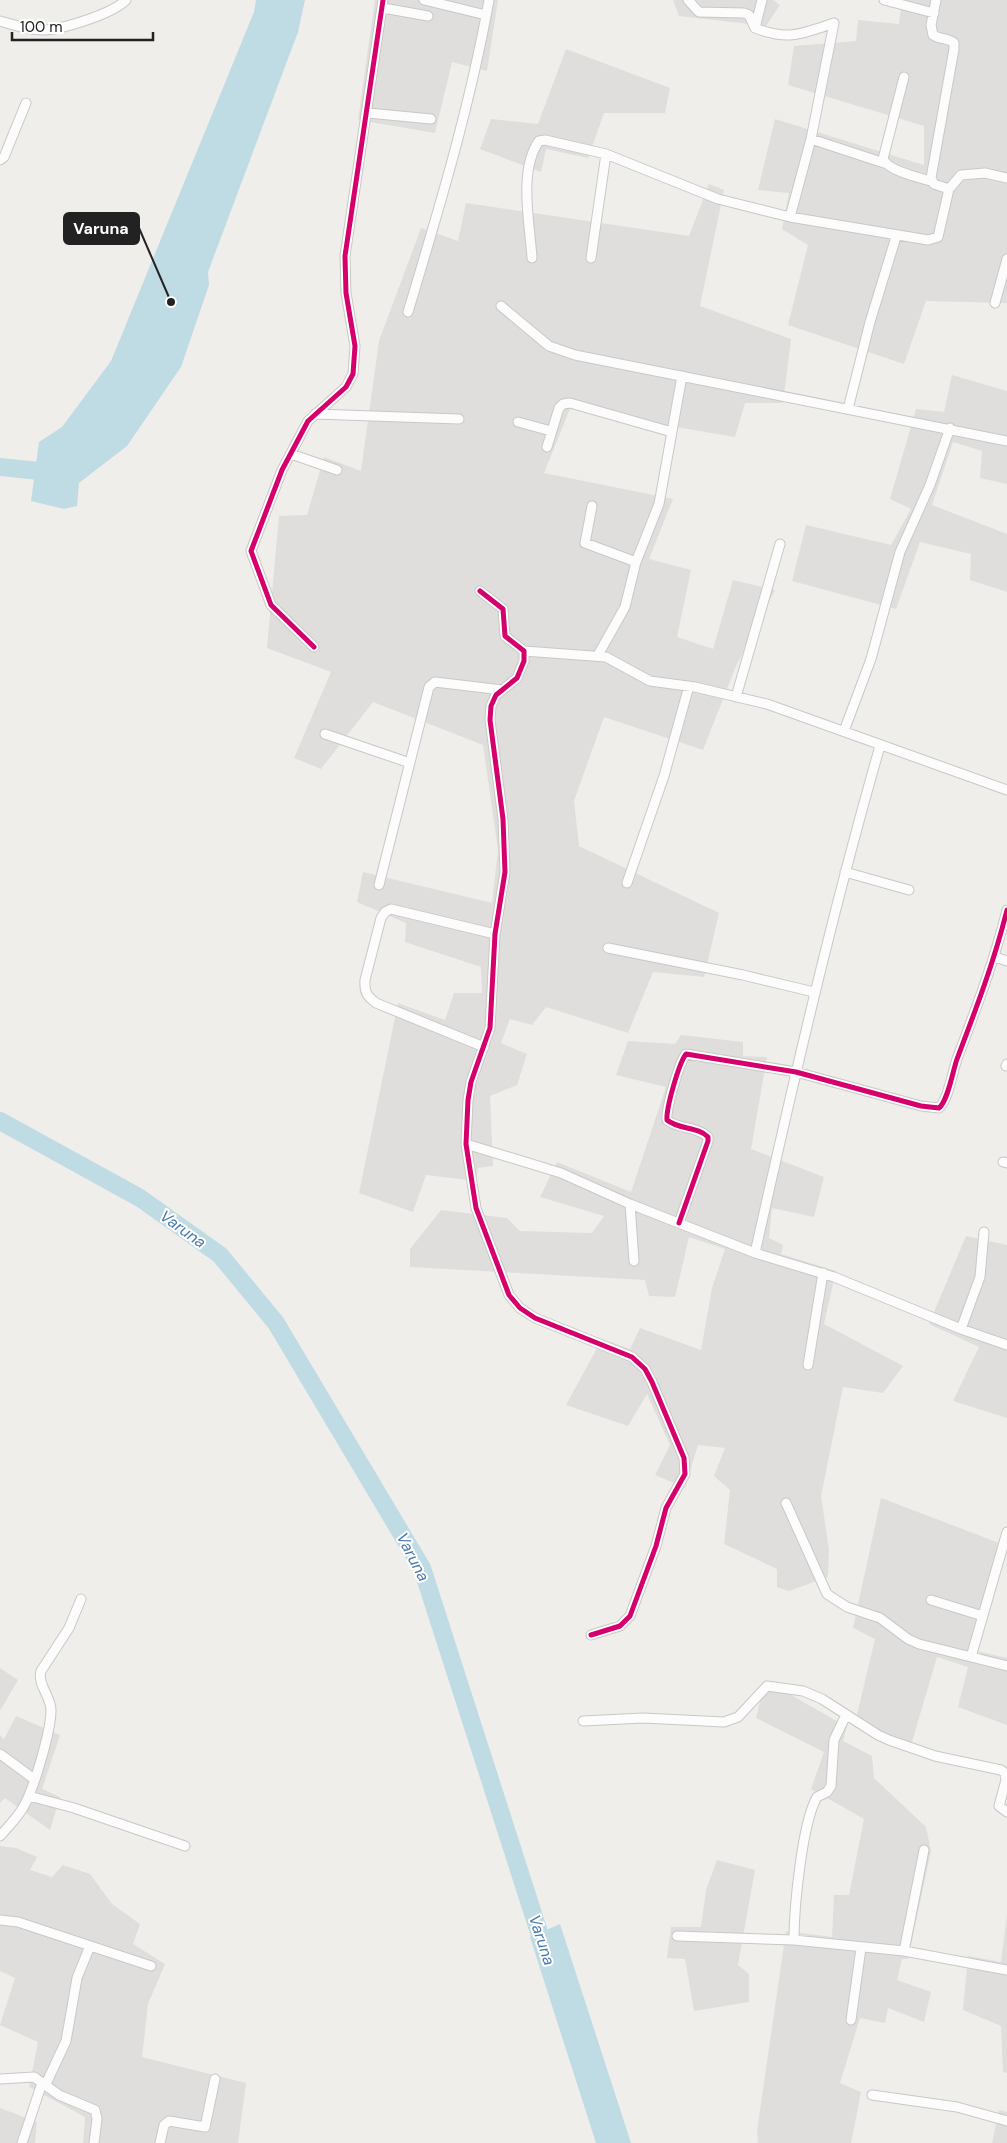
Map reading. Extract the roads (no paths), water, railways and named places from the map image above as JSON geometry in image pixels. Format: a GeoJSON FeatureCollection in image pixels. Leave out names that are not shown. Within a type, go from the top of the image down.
{"type":"FeatureCollection","features":[{"type":"Feature","properties":{"kind":"street"},"geometry":{"type":"LineString","coordinates":[[0,21],[45,30],[108,12],[126,0]]}},
{"type":"Feature","properties":{"kind":"street"},"geometry":{"type":"LineString","coordinates":[[424,0],[486,15]]}},
{"type":"Feature","properties":{"kind":"street"},"geometry":{"type":"LineString","coordinates":[[408,312],[478,62],[489,0]]}},
{"type":"Feature","properties":{"kind":"street"},"geometry":{"type":"LineString","coordinates":[[688,0],[699,12],[744,12],[749,15],[755,28]]}},
{"type":"Feature","properties":{"kind":"street"},"geometry":{"type":"LineString","coordinates":[[755,28],[762,0]]}},
{"type":"Feature","properties":{"kind":"street"},"geometry":{"type":"LineString","coordinates":[[884,0],[934,14]]}},
{"type":"Feature","properties":{"kind":"street"},"geometry":{"type":"LineString","coordinates":[[931,181],[931,171],[954,49],[954,43],[950,39],[937,38],[933,35],[931,25],[936,0]]}},
{"type":"Feature","properties":{"kind":"street"},"geometry":{"type":"LineString","coordinates":[[314,647],[271,604],[251,551],[290,454],[315,414],[326,408],[346,387],[353,374],[356,361],[344,274],[383,4],[428,16]]}},
{"type":"Feature","properties":{"kind":"street"},"geometry":{"type":"LineString","coordinates":[[755,28],[793,36],[834,23],[811,139],[790,217]]}},
{"type":"Feature","properties":{"kind":"street"},"geometry":{"type":"LineString","coordinates":[[884,163],[884,153],[904,76]]}},
{"type":"Feature","properties":{"kind":"street"},"geometry":{"type":"LineString","coordinates":[[0,160],[4,157],[26,103]]}},
{"type":"Feature","properties":{"kind":"street"},"geometry":{"type":"LineString","coordinates":[[368,113],[431,119]]}},
{"type":"Feature","properties":{"kind":"street"},"geometry":{"type":"LineString","coordinates":[[811,139],[884,163],[912,176],[931,181],[949,189]]}},
{"type":"Feature","properties":{"kind":"street"},"geometry":{"type":"LineString","coordinates":[[532,258],[528,171],[535,147],[539,142],[545,140],[606,154],[718,199],[790,217],[896,237],[934,240],[938,237],[949,189],[958,178],[966,174],[986,173],[1007,178]]}},
{"type":"Feature","properties":{"kind":"street"},"geometry":{"type":"LineString","coordinates":[[591,258],[606,154]]}},
{"type":"Feature","properties":{"kind":"street"},"geometry":{"type":"LineString","coordinates":[[848,409],[870,322],[896,237]]}},
{"type":"Feature","properties":{"kind":"street"},"geometry":{"type":"LineString","coordinates":[[995,303],[1007,259]]}},
{"type":"Feature","properties":{"kind":"street"},"geometry":{"type":"LineString","coordinates":[[501,306],[549,346],[560,351],[1007,441]]}},
{"type":"Feature","properties":{"kind":"street"},"geometry":{"type":"LineString","coordinates":[[598,655],[625,607],[636,562],[659,504],[682,376]]}},
{"type":"Feature","properties":{"kind":"street"},"geometry":{"type":"LineString","coordinates":[[547,447],[558,408],[563,404],[570,403],[672,432]]}},
{"type":"Feature","properties":{"kind":"street"},"geometry":{"type":"LineString","coordinates":[[315,414],[459,420]]}},
{"type":"Feature","properties":{"kind":"street"},"geometry":{"type":"LineString","coordinates":[[518,422],[551,431]]}},
{"type":"Feature","properties":{"kind":"street"},"geometry":{"type":"LineString","coordinates":[[844,731],[871,660],[900,552],[930,485],[950,428]]}},
{"type":"Feature","properties":{"kind":"street"},"geometry":{"type":"LineString","coordinates":[[290,454],[337,470]]}},
{"type":"Feature","properties":{"kind":"street"},"geometry":{"type":"LineString","coordinates":[[592,506],[585,543],[636,562]]}},
{"type":"Feature","properties":{"kind":"street"},"geometry":{"type":"LineString","coordinates":[[736,697],[780,544]]}},
{"type":"Feature","properties":{"kind":"street"},"geometry":{"type":"LineString","coordinates":[[480,591],[503,609],[505,636],[524,651],[598,655],[614,660],[650,681],[689,686],[767,704],[1007,790]]}},
{"type":"Feature","properties":{"kind":"street"},"geometry":{"type":"LineString","coordinates":[[524,651],[524,661],[517,678],[496,695],[491,706],[490,720],[506,856],[494,934],[490,1028],[470,1082],[466,1144],[476,1208],[509,1295],[520,1308],[536,1318],[632,1358],[639,1363],[652,1382],[686,1465],[682,1481],[666,1508],[656,1546],[630,1616],[620,1626],[591,1636]]}},
{"type":"Feature","properties":{"kind":"street"},"geometry":{"type":"LineString","coordinates":[[379,884],[431,684],[434,682],[502,690]]}},
{"type":"Feature","properties":{"kind":"street"},"geometry":{"type":"LineString","coordinates":[[627,882],[664,776],[689,686]]}},
{"type":"Feature","properties":{"kind":"street"},"geometry":{"type":"LineString","coordinates":[[324,734],[410,763]]}},
{"type":"Feature","properties":{"kind":"street"},"geometry":{"type":"LineString","coordinates":[[755,1253],[814,992],[880,746]]}},
{"type":"Feature","properties":{"kind":"street"},"geometry":{"type":"LineString","coordinates":[[845,872],[909,890]]}},
{"type":"Feature","properties":{"kind":"street"},"geometry":{"type":"LineString","coordinates":[[484,1047],[376,1003],[367,997],[364,989],[380,918],[391,909],[494,934]]}},
{"type":"Feature","properties":{"kind":"street"},"geometry":{"type":"LineString","coordinates":[[679,1223],[708,1141],[708,1137],[701,1131],[676,1125],[667,1120],[684,1057],[691,1053],[796,1072],[921,1106],[938,1108],[944,1101],[957,1059],[995,957],[1007,910]]}},
{"type":"Feature","properties":{"kind":"street"},"geometry":{"type":"LineString","coordinates":[[608,948],[743,975],[814,992]]}},
{"type":"Feature","properties":{"kind":"street"},"geometry":{"type":"LineString","coordinates":[[995,957],[1007,961]]}},
{"type":"Feature","properties":{"kind":"street"},"geometry":{"type":"LineString","coordinates":[[466,1144],[561,1173],[630,1204],[755,1253],[823,1274],[961,1329],[1007,1345]]}},
{"type":"Feature","properties":{"kind":"street"},"geometry":{"type":"LineString","coordinates":[[630,1204],[634,1261]]}},
{"type":"Feature","properties":{"kind":"street"},"geometry":{"type":"LineString","coordinates":[[961,1329],[980,1277],[984,1232]]}},
{"type":"Feature","properties":{"kind":"street"},"geometry":{"type":"LineString","coordinates":[[808,1365],[823,1274]]}},
{"type":"Feature","properties":{"kind":"street"},"geometry":{"type":"LineString","coordinates":[[786,1503],[822,1586],[835,1601],[880,1618],[908,1639],[1007,1666]]}},
{"type":"Feature","properties":{"kind":"street"},"geometry":{"type":"LineString","coordinates":[[971,1657],[1007,1532]]}},
{"type":"Feature","properties":{"kind":"street"},"geometry":{"type":"LineString","coordinates":[[0,1836],[19,1814],[28,1796],[45,1745],[51,1712],[39,1676],[69,1628],[81,1599]]}},
{"type":"Feature","properties":{"kind":"street"},"geometry":{"type":"LineString","coordinates":[[931,1600],[983,1616]]}},
{"type":"Feature","properties":{"kind":"street"},"geometry":{"type":"LineString","coordinates":[[583,1721],[643,1718],[724,1722],[738,1717],[762,1689],[772,1685],[812,1694],[889,1740],[934,1756],[1001,1770],[1005,1773],[1006,1780],[999,1806],[1007,1812]]}},
{"type":"Feature","properties":{"kind":"street"},"geometry":{"type":"LineString","coordinates":[[794,1940],[794,1911],[807,1826],[817,1797],[827,1792],[831,1786],[834,1740],[846,1715]]}},
{"type":"Feature","properties":{"kind":"street"},"geometry":{"type":"LineString","coordinates":[[0,1754],[34,1779]]}},
{"type":"Feature","properties":{"kind":"street"},"geometry":{"type":"LineString","coordinates":[[28,1796],[74,1808],[186,1846]]}},
{"type":"Feature","properties":{"kind":"street"},"geometry":{"type":"LineString","coordinates":[[904,1951],[924,1850]]}},
{"type":"Feature","properties":{"kind":"street"},"geometry":{"type":"LineString","coordinates":[[0,1920],[18,1922],[151,1966]]}},
{"type":"Feature","properties":{"kind":"street"},"geometry":{"type":"LineString","coordinates":[[677,1936],[794,1940],[904,1951],[1007,1970]]}},
{"type":"Feature","properties":{"kind":"street"},"geometry":{"type":"LineString","coordinates":[[22,2143],[44,2084],[66,2042],[77,1978],[90,1946]]}},
{"type":"Feature","properties":{"kind":"street"},"geometry":{"type":"LineString","coordinates":[[851,2020],[861,1948]]}},
{"type":"Feature","properties":{"kind":"street"},"geometry":{"type":"LineString","coordinates":[[0,2079],[30,2075],[59,2095],[95,2110],[97,2119],[94,2143]]}},
{"type":"Feature","properties":{"kind":"street"},"geometry":{"type":"LineString","coordinates":[[160,2143],[164,2125],[168,2121],[204,2127],[215,2079]]}},
{"type":"Feature","properties":{"kind":"street"},"geometry":{"type":"LineString","coordinates":[[872,2095],[957,2107],[1007,2121]]}},
{"type":"Feature","properties":{"kind":"water"},"geometry":{"type":"Polygon","coordinates":[[[256,0],[305,0],[298,32],[208,272],[209,285],[181,367],[127,446],[79,483],[77,506],[64,509],[31,501],[39,442],[62,427],[111,361],[254,12],[256,0]]]}},
{"type":"Feature","properties":{"kind":"water"},"geometry":{"type":"Polygon","coordinates":[[[560,1924],[631,2143],[596,2143],[530,1937],[560,1924]]]}},
{"type":"Feature","properties":{"kind":"waterway","name":"Varuna"},"geometry":{"type":"LineString","coordinates":[[0,467],[39,471],[56,460]]}},
{"type":"Feature","properties":{"kind":"waterway","name":"Varuna"},"geometry":{"type":"LineString","coordinates":[[0,1121],[140,1198],[220,1255],[276,1323],[422,1568],[546,1954]]}},
{"type":"Feature","properties":{"kind":"place","name":"Varuna"},"geometry":{"type":"Point","coordinates":[171,302]}}]}
